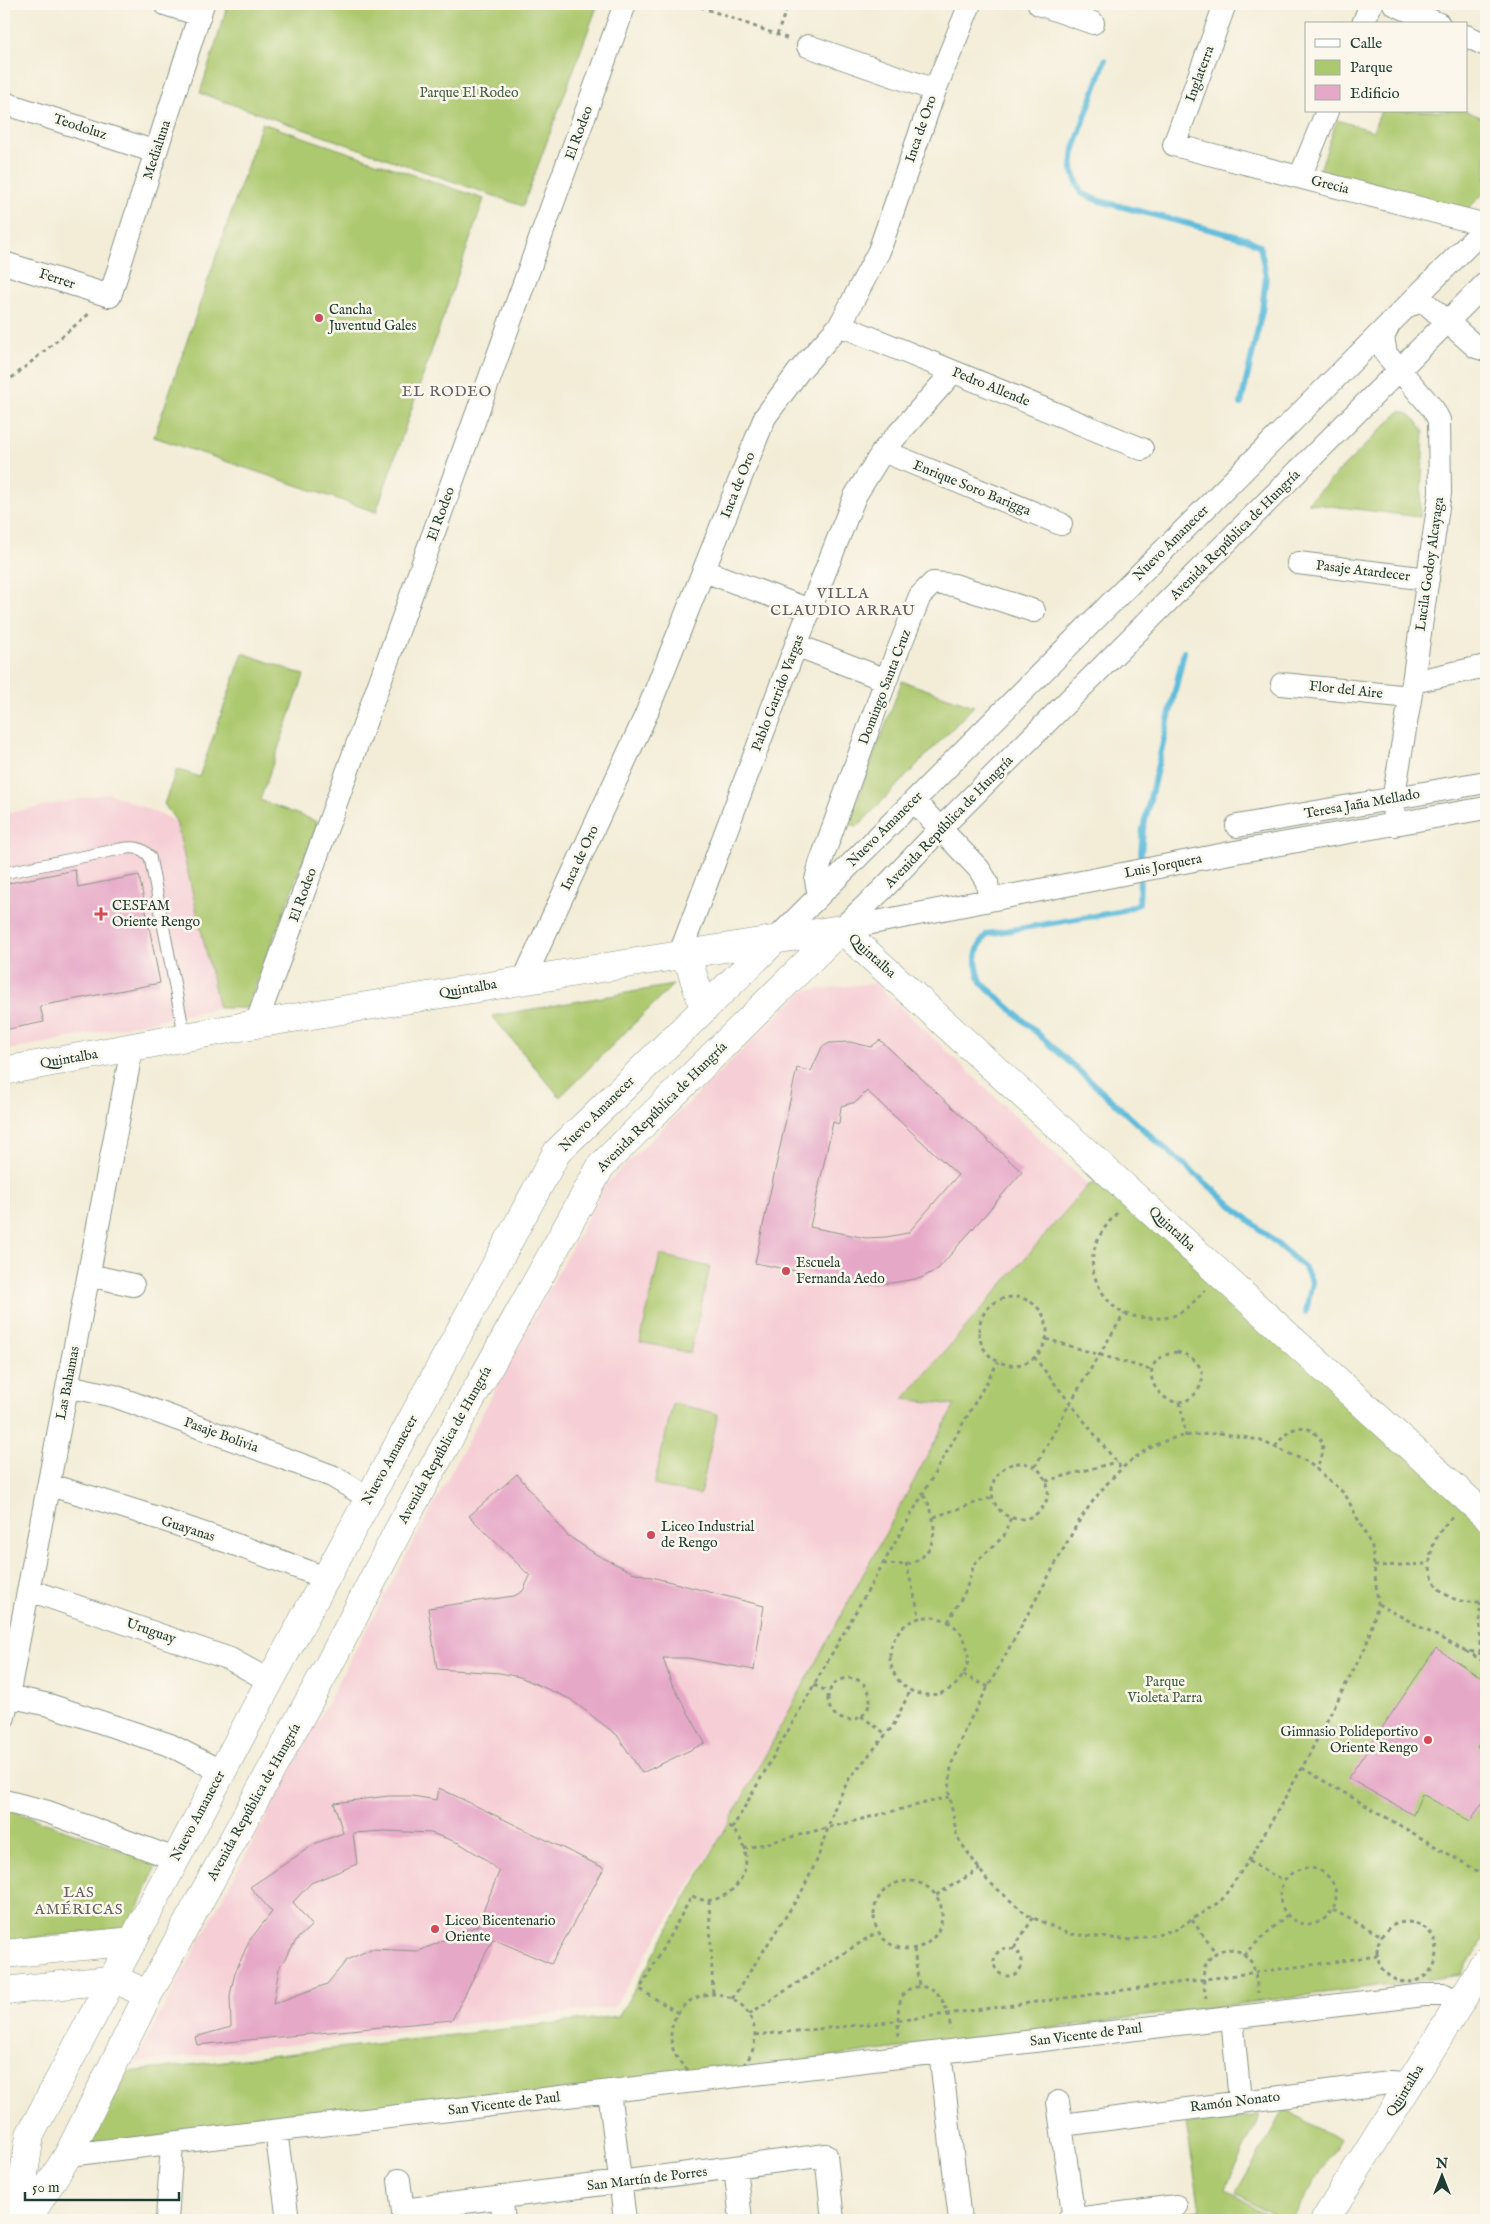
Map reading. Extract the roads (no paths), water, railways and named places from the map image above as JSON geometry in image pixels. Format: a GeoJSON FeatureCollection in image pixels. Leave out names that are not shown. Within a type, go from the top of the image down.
{"type":"FeatureCollection","features":[{"type":"Feature","properties":{"kind":"street"},"geometry":{"type":"LineString","coordinates":[[166,4],[201,10]]}},
{"type":"Feature","properties":{"kind":"street","name":"El Rodeo"},"geometry":{"type":"LineString","coordinates":[[256,1024],[625,4]]}},
{"type":"Feature","properties":{"kind":"street","name":"Inca de Oro"},"geometry":{"type":"LineString","coordinates":[[524,979],[646,717],[765,417],[799,371],[840,325],[879,251],[935,90],[970,4]]}},
{"type":"Feature","properties":{"kind":"street"},"geometry":{"type":"LineString","coordinates":[[1039,4],[1093,23]]}},
{"type":"Feature","properties":{"kind":"street","name":"Inglaterra"},"geometry":{"type":"LineString","coordinates":[[1174,145],[1225,4]]}},
{"type":"Feature","properties":{"kind":"street"},"geometry":{"type":"LineString","coordinates":[[1364,22],[1371,4]]}},
{"type":"Feature","properties":{"kind":"street"},"geometry":{"type":"LineString","coordinates":[[1394,4],[1434,22]]}},
{"type":"Feature","properties":{"kind":"street","name":"Medialuna"},"geometry":{"type":"LineString","coordinates":[[110,296],[201,10]]}},
{"type":"Feature","properties":{"kind":"street"},"geometry":{"type":"LineString","coordinates":[[1468,37],[1486,45]]}},
{"type":"Feature","properties":{"kind":"street"},"geometry":{"type":"LineString","coordinates":[[808,46],[935,90]]}},
{"type":"Feature","properties":{"kind":"street","name":"Teodoluz"},"geometry":{"type":"LineString","coordinates":[[4,103],[156,152]]}},
{"type":"Feature","properties":{"kind":"street"},"geometry":{"type":"LineString","coordinates":[[1300,177],[1327,112]]}},
{"type":"Feature","properties":{"kind":"street","name":"Grecia"},"geometry":{"type":"LineString","coordinates":[[1174,145],[1486,226]]}},
{"type":"Feature","properties":{"kind":"street","name":"Nuevo Amanecer"},"geometry":{"type":"LineString","coordinates":[[17,2220],[30,2135],[110,1980],[133,1941],[325,1578],[481,1295],[557,1152],[775,940],[1486,226]]}},
{"type":"Feature","properties":{"kind":"street","name":"Ferrer"},"geometry":{"type":"LineString","coordinates":[[4,263],[110,296]]}},
{"type":"Feature","properties":{"kind":"street","name":"Avenida República de Hungría"},"geometry":{"type":"LineString","coordinates":[[27,2220],[68,2155],[148,1996],[364,1598],[400,1527],[518,1311],[601,1166],[841,928],[883,889],[941,828],[1486,283]]}},
{"type":"Feature","properties":{"kind":"street"},"geometry":{"type":"LineString","coordinates":[[1407,306],[1420,302],[1428,304],[1476,347],[1486,350]]}},
{"type":"Feature","properties":{"kind":"street","name":"Lucila Godoy Alcayaga"},"geometry":{"type":"LineString","coordinates":[[1390,323],[1383,337],[1383,347],[1386,354],[1398,371],[1433,409],[1439,420],[1440,493],[1393,800],[1394,824]]}},
{"type":"Feature","properties":{"kind":"street","name":"Pedro Allende"},"geometry":{"type":"LineString","coordinates":[[840,325],[1142,449]]}},
{"type":"Feature","properties":{"kind":"street","name":"Pablo Garrido Vargas"},"geometry":{"type":"LineString","coordinates":[[679,956],[796,645],[855,496],[883,451],[953,372]]}},
{"type":"Feature","properties":{"kind":"street","name":"Enrique Soro Barigga"},"geometry":{"type":"LineString","coordinates":[[883,451],[1061,524]]}},
{"type":"Feature","properties":{"kind":"street","name":"Pasaje Atardecer"},"geometry":{"type":"LineString","coordinates":[[1298,563],[1428,579]]}},
{"type":"Feature","properties":{"kind":"street"},"geometry":{"type":"LineString","coordinates":[[704,571],[810,610]]}},
{"type":"Feature","properties":{"kind":"street","name":"Domingo Santa Cruz"},"geometry":{"type":"LineString","coordinates":[[819,896],[816,880],[820,864],[886,680],[920,596],[933,583],[954,585],[1034,611]]}},
{"type":"Feature","properties":{"kind":"street"},"geometry":{"type":"LineString","coordinates":[[796,645],[886,680]]}},
{"type":"Feature","properties":{"kind":"street","name":"Flor del Aire"},"geometry":{"type":"LineString","coordinates":[[1282,684],[1411,690],[1486,666]]}},
{"type":"Feature","properties":{"kind":"street","name":"Teresa Jaña Mellado"},"geometry":{"type":"LineString","coordinates":[[1237,826],[1393,800],[1486,782]]}},
{"type":"Feature","properties":{"kind":"street"},"geometry":{"type":"LineString","coordinates":[[914,801],[980,869],[987,882],[989,900]]}},
{"type":"Feature","properties":{"kind":"street","name":"Luis Jorquera"},"geometry":{"type":"LineString","coordinates":[[841,928],[1486,808]]}},
{"type":"Feature","properties":{"kind":"street","name":"Quintalba"},"geometry":{"type":"LineString","coordinates":[[4,1071],[256,1024],[841,928],[1486,1516]]}},
{"type":"Feature","properties":{"kind":"street"},"geometry":{"type":"LineString","coordinates":[[679,956],[689,963],[704,1008]]}},
{"type":"Feature","properties":{"kind":"street","name":"Las Bahamas"},"geometry":{"type":"LineString","coordinates":[[6,1707],[132,1048]]}},
{"type":"Feature","properties":{"kind":"street"},"geometry":{"type":"LineString","coordinates":[[89,1275],[133,1285]]}},
{"type":"Feature","properties":{"kind":"street"},"geometry":{"type":"LineString","coordinates":[[481,1295],[518,1311]]}},
{"type":"Feature","properties":{"kind":"street","name":"Pasaje Bolivia"},"geometry":{"type":"LineString","coordinates":[[68,1386],[114,1396],[332,1476],[369,1498]]}},
{"type":"Feature","properties":{"kind":"street","name":"Guayanas"},"geometry":{"type":"LineString","coordinates":[[49,1485],[265,1554],[325,1578]]}},
{"type":"Feature","properties":{"kind":"street"},"geometry":{"type":"LineString","coordinates":[[325,1578],[364,1598]]}},
{"type":"Feature","properties":{"kind":"street","name":"Uruguay"},"geometry":{"type":"LineString","coordinates":[[28,1590],[230,1659],[270,1681]]}},
{"type":"Feature","properties":{"kind":"street"},"geometry":{"type":"LineString","coordinates":[[6,1707],[49,1705],[170,1745],[222,1772]]}},
{"type":"Feature","properties":{"kind":"street"},"geometry":{"type":"LineString","coordinates":[[4,1801],[33,1808],[175,1859]]}},
{"type":"Feature","properties":{"kind":"street"},"geometry":{"type":"LineString","coordinates":[[4,1954],[133,1941]]}},
{"type":"Feature","properties":{"kind":"street","name":"Quintalba"},"geometry":{"type":"LineString","coordinates":[[1325,2220],[1486,1961]]}},
{"type":"Feature","properties":{"kind":"street"},"geometry":{"type":"LineString","coordinates":[[4,1991],[110,1980],[122,1982],[148,1996]]}},
{"type":"Feature","properties":{"kind":"street","name":"San Vicente de Paul"},"geometry":{"type":"LineString","coordinates":[[68,2155],[609,2091],[946,2044],[1232,2018],[1434,1994],[1445,1996],[1459,2003]]}},
{"type":"Feature","properties":{"kind":"street"},"geometry":{"type":"LineString","coordinates":[[1232,2018],[1240,2100]]}},
{"type":"Feature","properties":{"kind":"street"},"geometry":{"type":"LineString","coordinates":[[946,2044],[960,2220]]}},
{"type":"Feature","properties":{"kind":"street","name":"Ramón Nonato"},"geometry":{"type":"LineString","coordinates":[[1062,2125],[1240,2100],[1389,2083],[1410,2084]]}},
{"type":"Feature","properties":{"kind":"street"},"geometry":{"type":"LineString","coordinates":[[609,2091],[625,2220]]}},
{"type":"Feature","properties":{"kind":"street"},"geometry":{"type":"LineString","coordinates":[[1058,2102],[1071,2220],[1176,2206]]}},
{"type":"Feature","properties":{"kind":"street"},"geometry":{"type":"LineString","coordinates":[[276,2131],[288,2220]]}},
{"type":"Feature","properties":{"kind":"street"},"geometry":{"type":"LineString","coordinates":[[167,2220],[172,2143]]}},
{"type":"Feature","properties":{"kind":"street","name":"San Martín de Porres"},"geometry":{"type":"LineString","coordinates":[[403,2215],[501,2197],[826,2155],[833,2220]]}},
{"type":"Feature","properties":{"kind":"street"},"geometry":{"type":"LineString","coordinates":[[734,2167],[741,2220]]}},
{"type":"Feature","properties":{"kind":"street"},"geometry":{"type":"LineString","coordinates":[[398,2180],[403,2215]]}},
{"type":"Feature","properties":{"kind":"street"},"geometry":{"type":"LineString","coordinates":[[501,2197],[504,2220]]}},
{"type":"Feature","properties":{"kind":"lane"},"geometry":{"type":"LineString","coordinates":[[4,873],[120,849],[133,847],[144,850],[150,857],[185,1038]]}},
{"type":"Feature","properties":{"kind":"waterway"},"geometry":{"type":"LineString","coordinates":[[1105,60],[1074,149],[1072,169],[1081,193],[1100,201],[1247,239],[1260,246],[1266,276],[1262,311],[1241,404]]}},
{"type":"Feature","properties":{"kind":"waterway"},"geometry":{"type":"LineString","coordinates":[[1140,866],[1143,829],[1184,652]]}},
{"type":"Feature","properties":{"kind":"waterway"},"geometry":{"type":"LineString","coordinates":[[1140,876],[1139,904],[1118,912],[987,934],[979,947],[976,957],[981,982],[1153,1138],[1304,1267],[1312,1282],[1306,1312]]}},
{"type":"Feature","properties":{"kind":"place","name":"Cancha Juventud Gales"},"geometry":{"type":"Point","coordinates":[319,318]}},
{"type":"Feature","properties":{"kind":"place","name":"CESFAM Oriente Rengo"},"geometry":{"type":"Point","coordinates":[101,914]}},
{"type":"Feature","properties":{"kind":"place","name":"Escuela Fernanda Aedo"},"geometry":{"type":"Point","coordinates":[786,1271]}},
{"type":"Feature","properties":{"kind":"place","name":"Liceo Industrial de Rengo"},"geometry":{"type":"Point","coordinates":[651,1535]}},
{"type":"Feature","properties":{"kind":"place","name":"Gimnasio Polideportivo Oriente Rengo"},"geometry":{"type":"Point","coordinates":[1428,1740]}},
{"type":"Feature","properties":{"kind":"place","name":"Liceo Bicentenario Oriente"},"geometry":{"type":"Point","coordinates":[435,1929]}},
{"type":"Feature","properties":{"kind":"district","name":"EL RODEO"},"geometry":{"type":"Point","coordinates":[447,391]}},
{"type":"Feature","properties":{"kind":"district","name":"VILLA CLAUDIO ARRAU"},"geometry":{"type":"Point","coordinates":[843,602]}},
{"type":"Feature","properties":{"kind":"district","name":"LAS AMÉRICAS"},"geometry":{"type":"Point","coordinates":[79,1900]}},
{"type":"Feature","properties":{"kind":"park label","name":"Parque El Rodeo"},"geometry":{"type":"Point","coordinates":[469,93]}},
{"type":"Feature","properties":{"kind":"park label","name":"Parque Violeta Parra"},"geometry":{"type":"Point","coordinates":[1165,1690]}}]}
